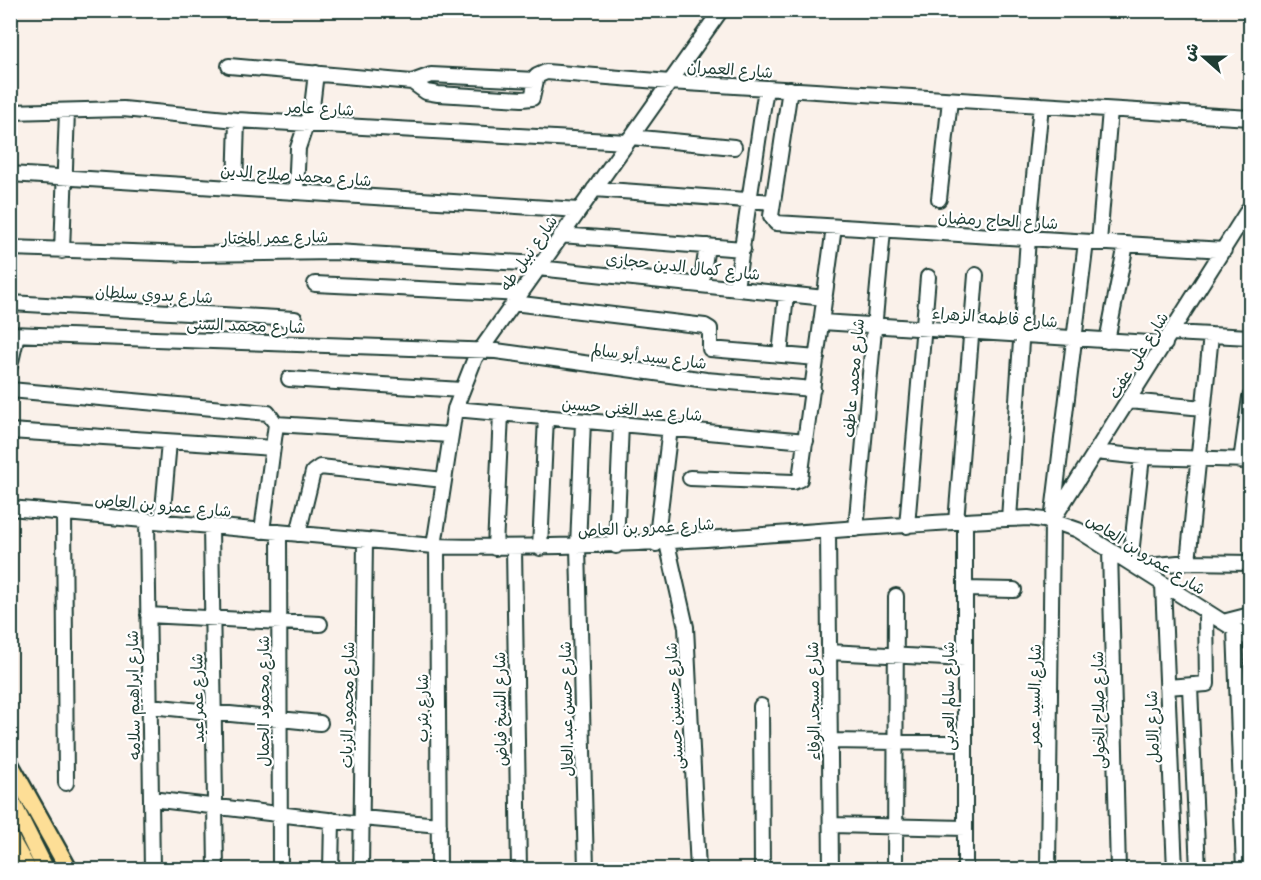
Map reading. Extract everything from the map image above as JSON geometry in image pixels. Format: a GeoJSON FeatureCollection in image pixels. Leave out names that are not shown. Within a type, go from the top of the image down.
{"type":"FeatureCollection","features":[{"type":"Feature","properties":{"kind":"main road"},"geometry":{"type":"LineString","coordinates":[[10,764],[69,870]]}},
{"type":"Feature","properties":{"kind":"main road"},"geometry":{"type":"LineString","coordinates":[[10,798],[45,870]]}},
{"type":"Feature","properties":{"kind":"main road"},"geometry":{"type":"LineString","coordinates":[[10,838],[28,870]]}},
{"type":"Feature","properties":{"kind":"street","name":"شارع نبيل طه"},"geometry":{"type":"LineString","coordinates":[[436,546],[450,435],[461,390],[481,350],[721,10]]}},
{"type":"Feature","properties":{"kind":"street"},"geometry":{"type":"LineString","coordinates":[[229,66],[412,82],[431,93],[528,99],[534,94],[535,80]]}},
{"type":"Feature","properties":{"kind":"street","name":"شارع العمران"},"geometry":{"type":"LineString","coordinates":[[412,82],[431,75],[535,80],[537,76],[546,72],[670,82],[1251,118]]}},
{"type":"Feature","properties":{"kind":"street"},"geometry":{"type":"LineString","coordinates":[[296,192],[298,148],[312,107],[316,73]]}},
{"type":"Feature","properties":{"kind":"street"},"geometry":{"type":"LineString","coordinates":[[736,288],[766,88]]}},
{"type":"Feature","properties":{"kind":"street"},"geometry":{"type":"LineString","coordinates":[[594,189],[773,202],[790,89]]}},
{"type":"Feature","properties":{"kind":"street"},"geometry":{"type":"LineString","coordinates":[[939,199],[950,100]]}},
{"type":"Feature","properties":{"kind":"street"},"geometry":{"type":"LineString","coordinates":[[1009,519],[1028,238],[1041,105]]}},
{"type":"Feature","properties":{"kind":"street","name":"شارع عامر"},"geometry":{"type":"LineString","coordinates":[[10,112],[123,109],[237,120],[734,147]]}},
{"type":"Feature","properties":{"kind":"street","name":"شارع السيد عمر"},"geometry":{"type":"LineString","coordinates":[[1048,870],[1052,521],[1075,339],[1093,242],[1110,110]]}},
{"type":"Feature","properties":{"kind":"street"},"geometry":{"type":"LineString","coordinates":[[62,251],[67,111]]}},
{"type":"Feature","properties":{"kind":"street"},"geometry":{"type":"LineString","coordinates":[[235,188],[237,120]]}},
{"type":"Feature","properties":{"kind":"street","name":"شارع محمد صلاح الدين"},"geometry":{"type":"LineString","coordinates":[[10,174],[579,210]]}},
{"type":"Feature","properties":{"kind":"street","name":"شارع الحاج رمضان"},"geometry":{"type":"LineString","coordinates":[[773,202],[772,219],[776,223],[1224,250]]}},
{"type":"Feature","properties":{"kind":"street","name":"شارع على عفت"},"geometry":{"type":"LineString","coordinates":[[1052,521],[1251,207]]}},
{"type":"Feature","properties":{"kind":"street"},"geometry":{"type":"LineString","coordinates":[[690,478],[788,482],[800,479],[834,227]]}},
{"type":"Feature","properties":{"kind":"street","name":"شارع محمد عاطف"},"geometry":{"type":"LineString","coordinates":[[856,530],[883,230]]}},
{"type":"Feature","properties":{"kind":"street"},"geometry":{"type":"LineString","coordinates":[[561,235],[742,249]]}},
{"type":"Feature","properties":{"kind":"street"},"geometry":{"type":"LineString","coordinates":[[1107,341],[1126,244]]}},
{"type":"Feature","properties":{"kind":"street"},"geometry":{"type":"LineString","coordinates":[[701,285],[707,246]]}},
{"type":"Feature","properties":{"kind":"street","name":"شارع عمر المختار"},"geometry":{"type":"LineString","coordinates":[[10,248],[243,255],[335,252],[539,266]]}},
{"type":"Feature","properties":{"kind":"street","name":"شارع كمال الدين حجازى"},"geometry":{"type":"LineString","coordinates":[[539,266],[825,298]]}},
{"type":"Feature","properties":{"kind":"street","name":"شارع سالم العربى"},"geometry":{"type":"LineString","coordinates":[[965,870],[965,589],[961,522],[976,275]]}},
{"type":"Feature","properties":{"kind":"street"},"geometry":{"type":"LineString","coordinates":[[907,526],[928,277]]}},
{"type":"Feature","properties":{"kind":"street"},"geometry":{"type":"LineString","coordinates":[[315,284],[516,298],[707,326],[710,332],[709,348],[817,358]]}},
{"type":"Feature","properties":{"kind":"street"},"geometry":{"type":"LineString","coordinates":[[780,355],[786,294]]}},
{"type":"Feature","properties":{"kind":"street","name":"شارع بدوي سلطان"},"geometry":{"type":"LineString","coordinates":[[10,303],[296,319]]}},
{"type":"Feature","properties":{"kind":"street","name":"شارع فاطمه الزهراء"},"geometry":{"type":"LineString","coordinates":[[822,322],[1107,341],[1211,335],[1251,337]]}},
{"type":"Feature","properties":{"kind":"street"},"geometry":{"type":"LineString","coordinates":[[10,366],[14,334]]}},
{"type":"Feature","properties":{"kind":"street","name":"شارع محمد السنى"},"geometry":{"type":"LineString","coordinates":[[14,334],[481,350]]}},
{"type":"Feature","properties":{"kind":"street"},"geometry":{"type":"LineString","coordinates":[[1188,562],[1211,335]]}},
{"type":"Feature","properties":{"kind":"street","name":"شارع سيد أبو سالم"},"geometry":{"type":"LineString","coordinates":[[481,350],[706,380],[813,389]]}},
{"type":"Feature","properties":{"kind":"street"},"geometry":{"type":"LineString","coordinates":[[290,379],[461,390]]}},
{"type":"Feature","properties":{"kind":"street"},"geometry":{"type":"LineString","coordinates":[[10,390],[264,412],[272,416],[276,424],[262,531]]}},
{"type":"Feature","properties":{"kind":"street"},"geometry":{"type":"LineString","coordinates":[[1096,452],[1142,457],[1246,460],[1251,397]]}},
{"type":"Feature","properties":{"kind":"street"},"geometry":{"type":"LineString","coordinates":[[1129,401],[1203,408]]}},
{"type":"Feature","properties":{"kind":"street","name":"شارع عبد الغنى حسين"},"geometry":{"type":"LineString","coordinates":[[456,409],[806,441]]}},
{"type":"Feature","properties":{"kind":"street"},"geometry":{"type":"LineString","coordinates":[[495,548],[501,413]]}},
{"type":"Feature","properties":{"kind":"street"},"geometry":{"type":"LineString","coordinates":[[540,548],[546,417]]}},
{"type":"Feature","properties":{"kind":"street","name":"شارع حسن عبد العال"},"geometry":{"type":"LineString","coordinates":[[583,421],[578,547],[586,870]]}},
{"type":"Feature","properties":{"kind":"street"},"geometry":{"type":"LineString","coordinates":[[276,424],[450,435]]}},
{"type":"Feature","properties":{"kind":"street"},"geometry":{"type":"LineString","coordinates":[[616,546],[621,424]]}},
{"type":"Feature","properties":{"kind":"street","name":"شارع حسنين حسنى"},"geometry":{"type":"LineString","coordinates":[[670,429],[662,543],[686,627],[698,870]]}},
{"type":"Feature","properties":{"kind":"street"},"geometry":{"type":"LineString","coordinates":[[10,431],[273,448]]}},
{"type":"Feature","properties":{"kind":"street"},"geometry":{"type":"LineString","coordinates":[[162,521],[169,442]]}},
{"type":"Feature","properties":{"kind":"street"},"geometry":{"type":"LineString","coordinates":[[1142,457],[1133,565],[1188,562],[1251,563]]}},
{"type":"Feature","properties":{"kind":"street"},"geometry":{"type":"LineString","coordinates":[[298,534],[313,472],[320,467],[444,480]]}},
{"type":"Feature","properties":{"kind":"street","name":"شارع عمرو بن العاص"},"geometry":{"type":"LineString","coordinates":[[10,508],[436,546],[495,548],[616,546],[1009,519],[1052,521],[1078,530],[1251,639]]}},
{"type":"Feature","properties":{"kind":"street"},"geometry":{"type":"LineString","coordinates":[[64,513],[66,783]]}},
{"type":"Feature","properties":{"kind":"street","name":"شارع ابراهيم سلامه"},"geometry":{"type":"LineString","coordinates":[[147,520],[152,870]]}},
{"type":"Feature","properties":{"kind":"street","name":"شارع عمر عيد"},"geometry":{"type":"LineString","coordinates":[[211,526],[216,870]]}},
{"type":"Feature","properties":{"kind":"street","name":"شارع مسجد الوفاء"},"geometry":{"type":"LineString","coordinates":[[828,531],[831,870]]}},
{"type":"Feature","properties":{"kind":"street","name":"شارع محمود الجمال"},"geometry":{"type":"LineString","coordinates":[[279,532],[280,870]]}},
{"type":"Feature","properties":{"kind":"street","name":"شارع محمود الزيات"},"geometry":{"type":"LineString","coordinates":[[361,870],[365,540]]}},
{"type":"Feature","properties":{"kind":"street","name":"شارع يثرب"},"geometry":{"type":"LineString","coordinates":[[436,546],[439,870]]}},
{"type":"Feature","properties":{"kind":"street","name":"شارع الشيخ فياض"},"geometry":{"type":"LineString","coordinates":[[514,548],[519,870]]}},
{"type":"Feature","properties":{"kind":"street","name":"شارع صلاح الخولى"},"geometry":{"type":"LineString","coordinates":[[1110,550],[1118,870]]}},
{"type":"Feature","properties":{"kind":"street","name":"شارع الامل"},"geometry":{"type":"LineString","coordinates":[[1163,584],[1174,870]]}},
{"type":"Feature","properties":{"kind":"street"},"geometry":{"type":"LineString","coordinates":[[965,589],[1014,590]]}},
{"type":"Feature","properties":{"kind":"street"},"geometry":{"type":"LineString","coordinates":[[895,870],[896,596]]}},
{"type":"Feature","properties":{"kind":"street"},"geometry":{"type":"LineString","coordinates":[[1167,687],[1205,686],[1208,682],[1206,611]]}},
{"type":"Feature","properties":{"kind":"street"},"geometry":{"type":"LineString","coordinates":[[148,615],[320,624]]}},
{"type":"Feature","properties":{"kind":"street"},"geometry":{"type":"LineString","coordinates":[[1223,621],[1251,615]]}},
{"type":"Feature","properties":{"kind":"street"},"geometry":{"type":"LineString","coordinates":[[1235,629],[1244,870]]}},
{"type":"Feature","properties":{"kind":"street"},"geometry":{"type":"LineString","coordinates":[[829,652],[965,659]]}},
{"type":"Feature","properties":{"kind":"street"},"geometry":{"type":"LineString","coordinates":[[1190,687],[1198,870]]}},
{"type":"Feature","properties":{"kind":"street"},"geometry":{"type":"LineString","coordinates":[[150,706],[320,723]]}},
{"type":"Feature","properties":{"kind":"street"},"geometry":{"type":"LineString","coordinates":[[761,706],[762,870]]}},
{"type":"Feature","properties":{"kind":"street"},"geometry":{"type":"LineString","coordinates":[[830,741],[965,743]]}},
{"type":"Feature","properties":{"kind":"street"},"geometry":{"type":"LineString","coordinates":[[151,799],[332,820],[439,825]]}},
{"type":"Feature","properties":{"kind":"street"},"geometry":{"type":"LineString","coordinates":[[331,870],[332,820]]}},
{"type":"Feature","properties":{"kind":"street"},"geometry":{"type":"LineString","coordinates":[[831,825],[965,828]]}}]}
